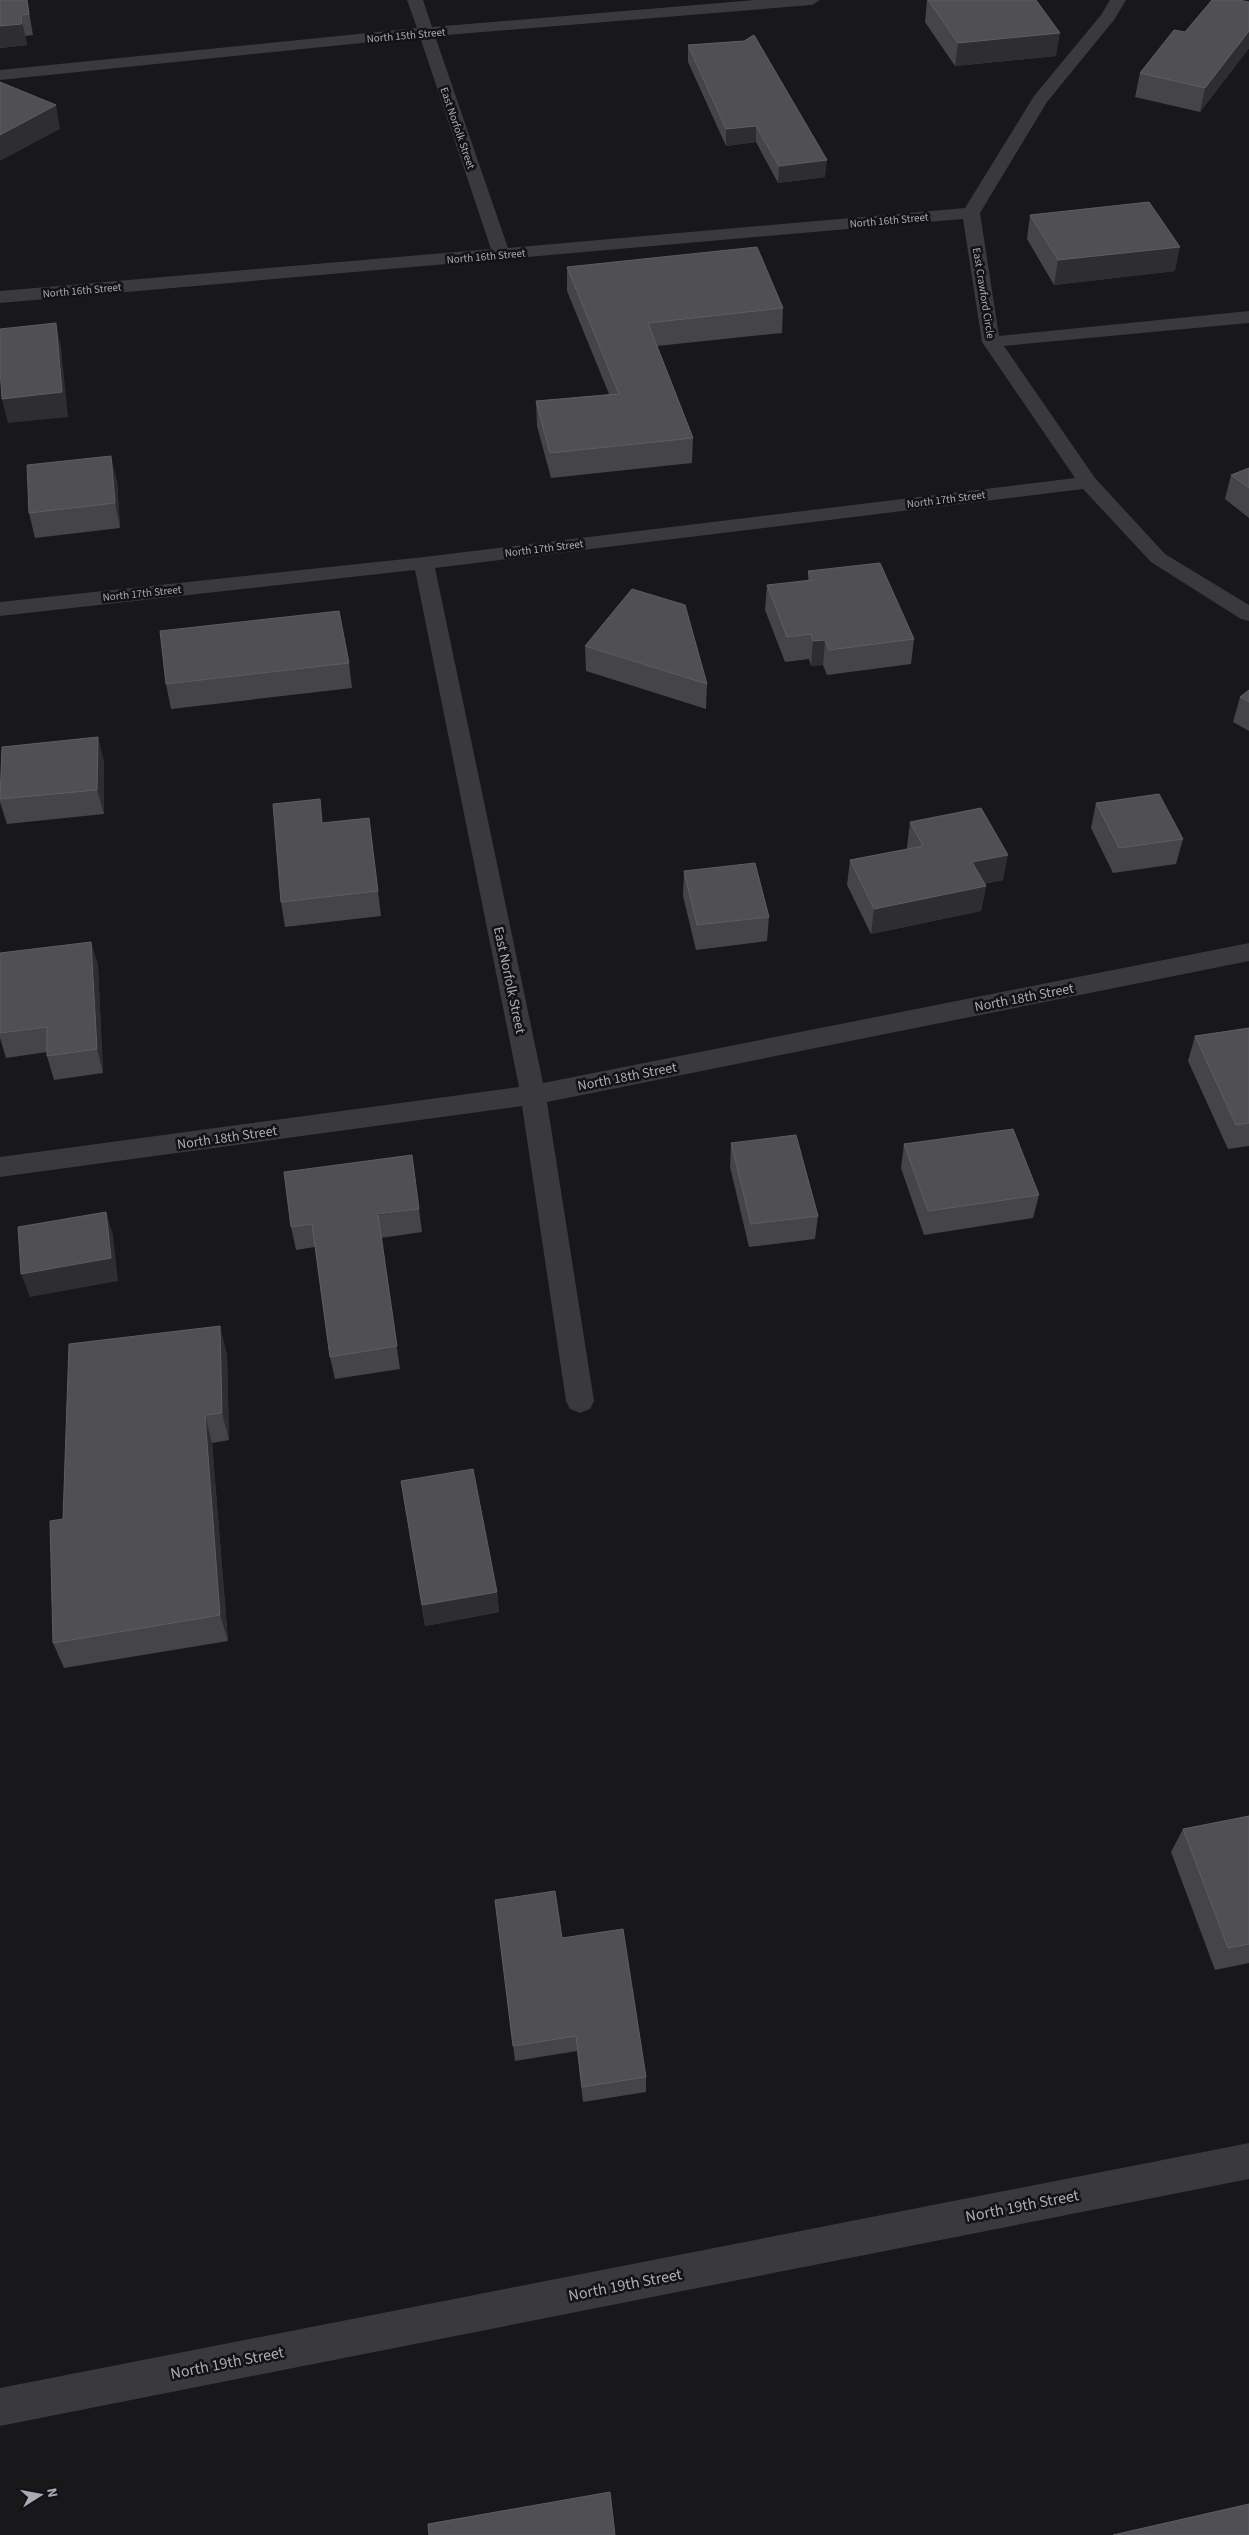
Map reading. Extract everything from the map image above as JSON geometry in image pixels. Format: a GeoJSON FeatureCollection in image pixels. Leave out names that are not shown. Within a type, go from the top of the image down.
{"type":"FeatureCollection","features":[{"type":"Feature","properties":{"kind":"street","name":"East Norfolk Street"},"geometry":{"type":"LineString","coordinates":[[415,0],[502,255]]}},
{"type":"Feature","properties":{"kind":"street","name":"North 15th Street"},"geometry":{"type":"LineString","coordinates":[[0,75],[425,32],[812,0]]}},
{"type":"Feature","properties":{"kind":"street"},"geometry":{"type":"LineString","coordinates":[[971,213],[1040,100],[1108,17],[1118,0]]}},
{"type":"Feature","properties":{"kind":"street","name":"North 16th Street"},"geometry":{"type":"LineString","coordinates":[[0,297],[971,213]]}},
{"type":"Feature","properties":{"kind":"street","name":"East Crawford Circle"},"geometry":{"type":"LineString","coordinates":[[971,213],[991,342],[1088,482],[1158,558],[1249,614]]}},
{"type":"Feature","properties":{"kind":"street"},"geometry":{"type":"LineString","coordinates":[[991,342],[1249,318]]}},
{"type":"Feature","properties":{"kind":"street","name":"North 17th Street"},"geometry":{"type":"LineString","coordinates":[[0,609],[424,563],[1088,482]]}},
{"type":"Feature","properties":{"kind":"street","name":"East Norfolk Street"},"geometry":{"type":"LineString","coordinates":[[424,563],[533,1095],[580,1400]]}},
{"type":"Feature","properties":{"kind":"street","name":"North 18th Street"},"geometry":{"type":"LineString","coordinates":[[0,1167],[533,1095],[1249,952]]}},
{"type":"Feature","properties":{"kind":"street","name":"North 19th Street"},"geometry":{"type":"LineString","coordinates":[[0,2407],[1249,2161]]}},
{"type":"Feature","properties":{"kind":"building"},"geometry":{"type":"Polygon","coordinates":[[[0,0],[27,0],[29,14],[21,15],[22,24],[0,26],[0,0]]]}},
{"type":"Feature","properties":{"kind":"building"},"geometry":{"type":"Polygon","coordinates":[[[928,0],[1036,0],[1060,33],[958,43],[928,0]]]}},
{"type":"Feature","properties":{"kind":"building"},"geometry":{"type":"Polygon","coordinates":[[[1212,0],[1249,2],[1249,31],[1205,88],[1140,73],[1174,30],[1185,32],[1212,0]]]}},
{"type":"Feature","properties":{"kind":"building"},"geometry":{"type":"Polygon","coordinates":[[[754,35],[827,160],[779,166],[756,126],[726,129],[688,45],[744,41],[754,35]]]}},
{"type":"Feature","properties":{"kind":"building"},"geometry":{"type":"Polygon","coordinates":[[[0,82],[56,105],[0,135],[0,82]]]}},
{"type":"Feature","properties":{"kind":"building"},"geometry":{"type":"Polygon","coordinates":[[[1149,202],[1180,247],[1058,260],[1030,215],[1149,202]]]}},
{"type":"Feature","properties":{"kind":"building"},"geometry":{"type":"Polygon","coordinates":[[[757,247],[783,308],[648,323],[693,438],[550,453],[536,401],[619,394],[567,267],[757,247]]]}},
{"type":"Feature","properties":{"kind":"building"},"geometry":{"type":"Polygon","coordinates":[[[56,323],[62,392],[2,399],[0,329],[56,323]]]}},
{"type":"Feature","properties":{"kind":"building"},"geometry":{"type":"Polygon","coordinates":[[[111,456],[115,503],[29,513],[27,465],[111,456]]]}},
{"type":"Feature","properties":{"kind":"building"},"geometry":{"type":"Polygon","coordinates":[[[1249,468],[1249,488],[1231,475],[1249,468]]]}},
{"type":"Feature","properties":{"kind":"building"},"geometry":{"type":"Polygon","coordinates":[[[880,563],[914,639],[829,650],[825,640],[813,641],[811,634],[787,637],[767,585],[812,580],[808,571],[880,563]]]}},
{"type":"Feature","properties":{"kind":"building"},"geometry":{"type":"Polygon","coordinates":[[[632,589],[685,605],[707,684],[585,646],[632,589]]]}},
{"type":"Feature","properties":{"kind":"building"},"geometry":{"type":"Polygon","coordinates":[[[339,611],[349,663],[166,684],[160,631],[339,611]]]}},
{"type":"Feature","properties":{"kind":"building"},"geometry":{"type":"Polygon","coordinates":[[[1249,690],[1249,702],[1240,697],[1249,690]]]}},
{"type":"Feature","properties":{"kind":"building"},"geometry":{"type":"Polygon","coordinates":[[[98,737],[97,790],[0,799],[2,747],[98,737]]]}},
{"type":"Feature","properties":{"kind":"building"},"geometry":{"type":"Polygon","coordinates":[[[1159,794],[1183,839],[1119,848],[1096,803],[1159,794]]]}},
{"type":"Feature","properties":{"kind":"building"},"geometry":{"type":"Polygon","coordinates":[[[320,799],[322,823],[369,818],[378,891],[281,902],[273,804],[320,799]]]}},
{"type":"Feature","properties":{"kind":"building"},"geometry":{"type":"Polygon","coordinates":[[[981,808],[1008,855],[972,862],[986,886],[874,909],[850,860],[923,846],[910,822],[981,808]]]}},
{"type":"Feature","properties":{"kind":"building"},"geometry":{"type":"Polygon","coordinates":[[[755,863],[769,917],[697,925],[684,871],[755,863]]]}},
{"type":"Feature","properties":{"kind":"building"},"geometry":{"type":"Polygon","coordinates":[[[91,942],[97,1049],[47,1056],[47,1027],[0,1033],[0,953],[91,942]]]}},
{"type":"Feature","properties":{"kind":"building"},"geometry":{"type":"Polygon","coordinates":[[[1249,1028],[1249,1123],[1236,1125],[1195,1036],[1249,1028]]]}},
{"type":"Feature","properties":{"kind":"building"},"geometry":{"type":"Polygon","coordinates":[[[1013,1129],[1039,1195],[928,1211],[904,1144],[1013,1129]]]}},
{"type":"Feature","properties":{"kind":"building"},"geometry":{"type":"Polygon","coordinates":[[[796,1135],[818,1216],[751,1224],[731,1143],[796,1135]]]}},
{"type":"Feature","properties":{"kind":"building"},"geometry":{"type":"Polygon","coordinates":[[[412,1155],[419,1209],[378,1214],[397,1346],[330,1357],[312,1224],[291,1227],[284,1172],[412,1155]]]}},
{"type":"Feature","properties":{"kind":"building"},"geometry":{"type":"Polygon","coordinates":[[[106,1212],[111,1258],[21,1274],[18,1227],[106,1212]]]}},
{"type":"Feature","properties":{"kind":"building"},"geometry":{"type":"Polygon","coordinates":[[[220,1326],[222,1413],[205,1415],[220,1615],[53,1643],[50,1521],[63,1519],[69,1344],[220,1326]]]}},
{"type":"Feature","properties":{"kind":"building"},"geometry":{"type":"Polygon","coordinates":[[[473,1469],[497,1592],[422,1605],[401,1481],[473,1469]]]}},
{"type":"Feature","properties":{"kind":"building"},"geometry":{"type":"Polygon","coordinates":[[[1249,1816],[1249,1944],[1228,1948],[1183,1829],[1249,1816]]]}},
{"type":"Feature","properties":{"kind":"building"},"geometry":{"type":"Polygon","coordinates":[[[555,1891],[562,1938],[623,1929],[646,2077],[582,2087],[576,2036],[513,2046],[495,1900],[555,1891]]]}},
{"type":"Feature","properties":{"kind":"building"},"geometry":{"type":"Polygon","coordinates":[[[610,2492],[615,2535],[429,2535],[428,2524],[610,2492]]]}},
{"type":"Feature","properties":{"kind":"building"},"geometry":{"type":"Polygon","coordinates":[[[1249,2504],[1249,2535],[1113,2535],[1249,2504]]]}}]}
